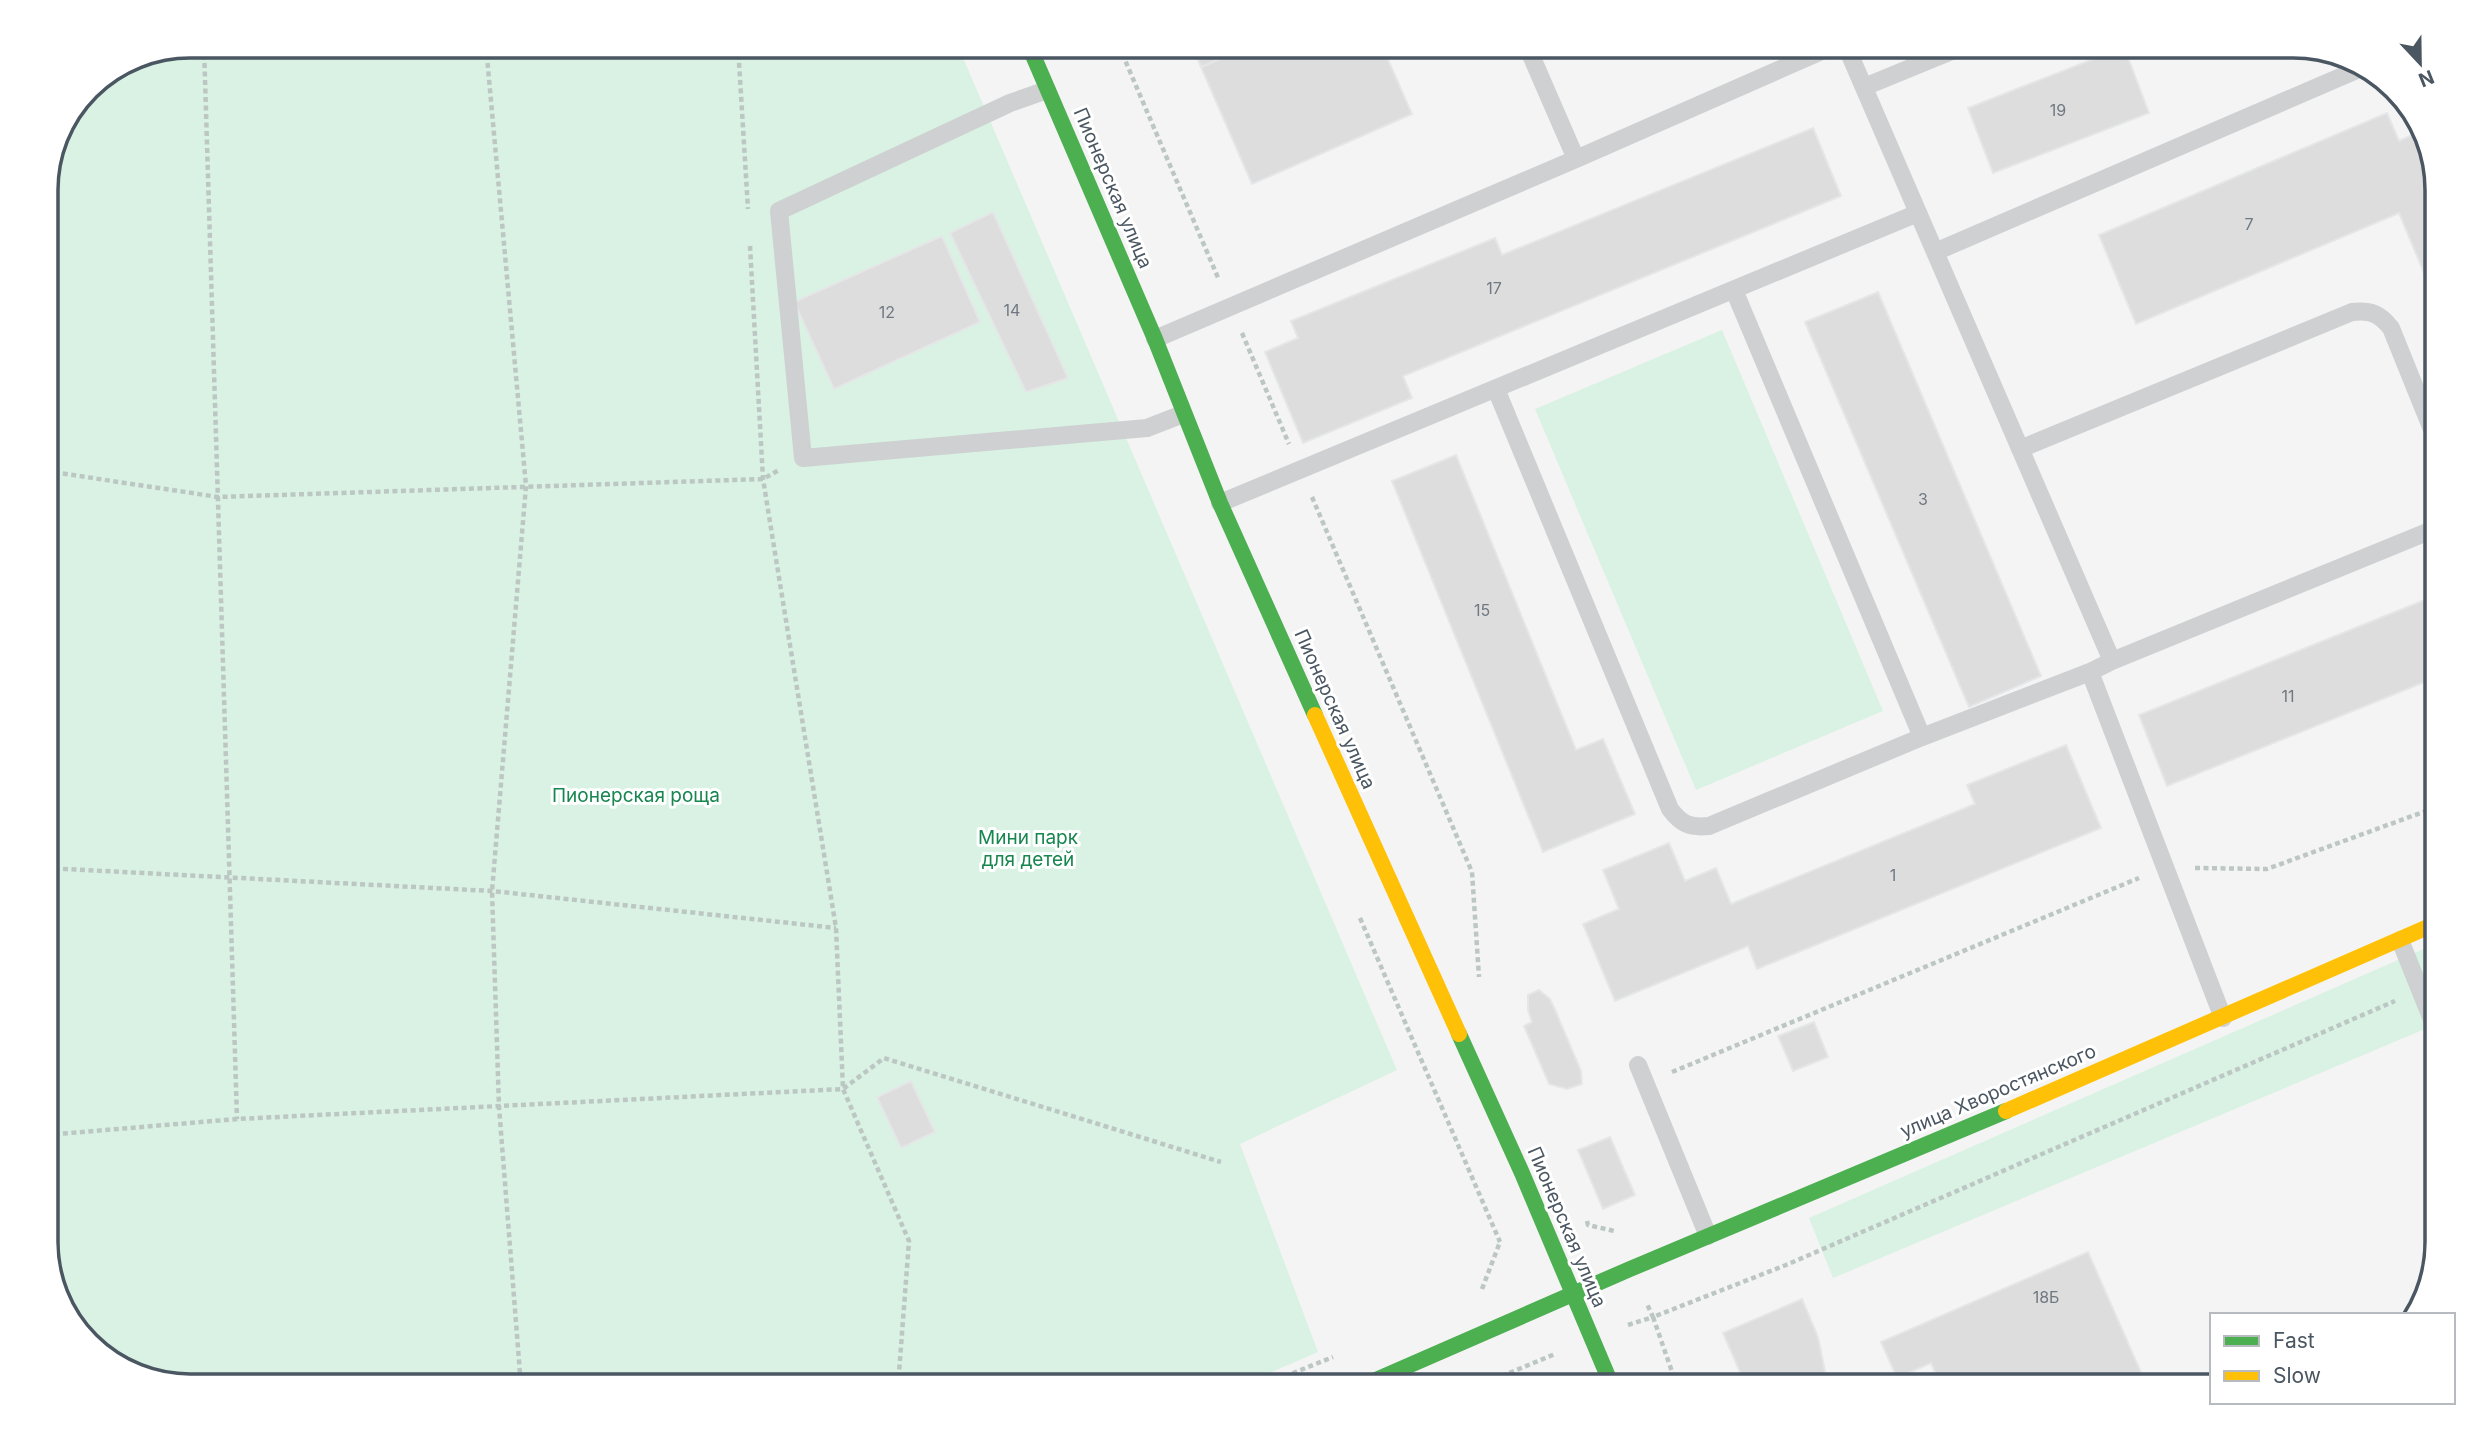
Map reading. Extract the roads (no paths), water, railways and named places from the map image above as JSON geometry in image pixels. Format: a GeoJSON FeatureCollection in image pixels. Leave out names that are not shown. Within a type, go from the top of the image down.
{"type":"FeatureCollection","features":[{"type":"Feature","properties":{"kind":"street","name":"Пионерская улица"},"geometry":{"type":"LineString","coordinates":[[1034,58],[1155,339],[1220,503],[1543,1224],[1606,1374]]}},
{"type":"Feature","properties":{"kind":"street","name":"улица Хворостянского"},"geometry":{"type":"LineString","coordinates":[[1391,1374],[1572,1293],[2223,1018],[2425,929]]}},
{"type":"Feature","properties":{"kind":"lane"},"geometry":{"type":"LineString","coordinates":[[1532,58],[1576,159]]}},
{"type":"Feature","properties":{"kind":"lane"},"geometry":{"type":"LineString","coordinates":[[1155,339],[1806,58]]}},
{"type":"Feature","properties":{"kind":"lane"},"geometry":{"type":"LineString","coordinates":[[1851,58],[2112,661]]}},
{"type":"Feature","properties":{"kind":"lane"},"geometry":{"type":"LineString","coordinates":[[1864,87],[1935,58]]}},
{"type":"Feature","properties":{"kind":"lane"},"geometry":{"type":"LineString","coordinates":[[1935,252],[2351,71]]}},
{"type":"Feature","properties":{"kind":"lane"},"geometry":{"type":"LineString","coordinates":[[1047,90],[1010,103],[779,211],[803,458],[1147,428],[1183,414]]}},
{"type":"Feature","properties":{"kind":"lane"},"geometry":{"type":"LineString","coordinates":[[1220,503],[1918,213]]}},
{"type":"Feature","properties":{"kind":"lane"},"geometry":{"type":"LineString","coordinates":[[1734,290],[1922,737]]}},
{"type":"Feature","properties":{"kind":"lane"},"geometry":{"type":"LineString","coordinates":[[2020,449],[2352,312],[2367,310],[2381,316],[2391,328],[2425,412]]}},
{"type":"Feature","properties":{"kind":"lane"},"geometry":{"type":"LineString","coordinates":[[1496,389],[1670,809],[1679,822],[1694,827],[1709,826],[2425,533]]}},
{"type":"Feature","properties":{"kind":"lane"},"geometry":{"type":"LineString","coordinates":[[2090,672],[2223,1018]]}},
{"type":"Feature","properties":{"kind":"lane"},"geometry":{"type":"LineString","coordinates":[[2400,940],[2425,1002]]}},
{"type":"Feature","properties":{"kind":"lane"},"geometry":{"type":"LineString","coordinates":[[1638,1066],[1708,1236]]}},
{"type":"Feature","properties":{"kind":"park label","name":"Пионерская роща"},"geometry":{"type":"Point","coordinates":[636,795]}},
{"type":"Feature","properties":{"kind":"park label","name":"Мини парк для детей"},"geometry":{"type":"Point","coordinates":[1028,848]}}]}
